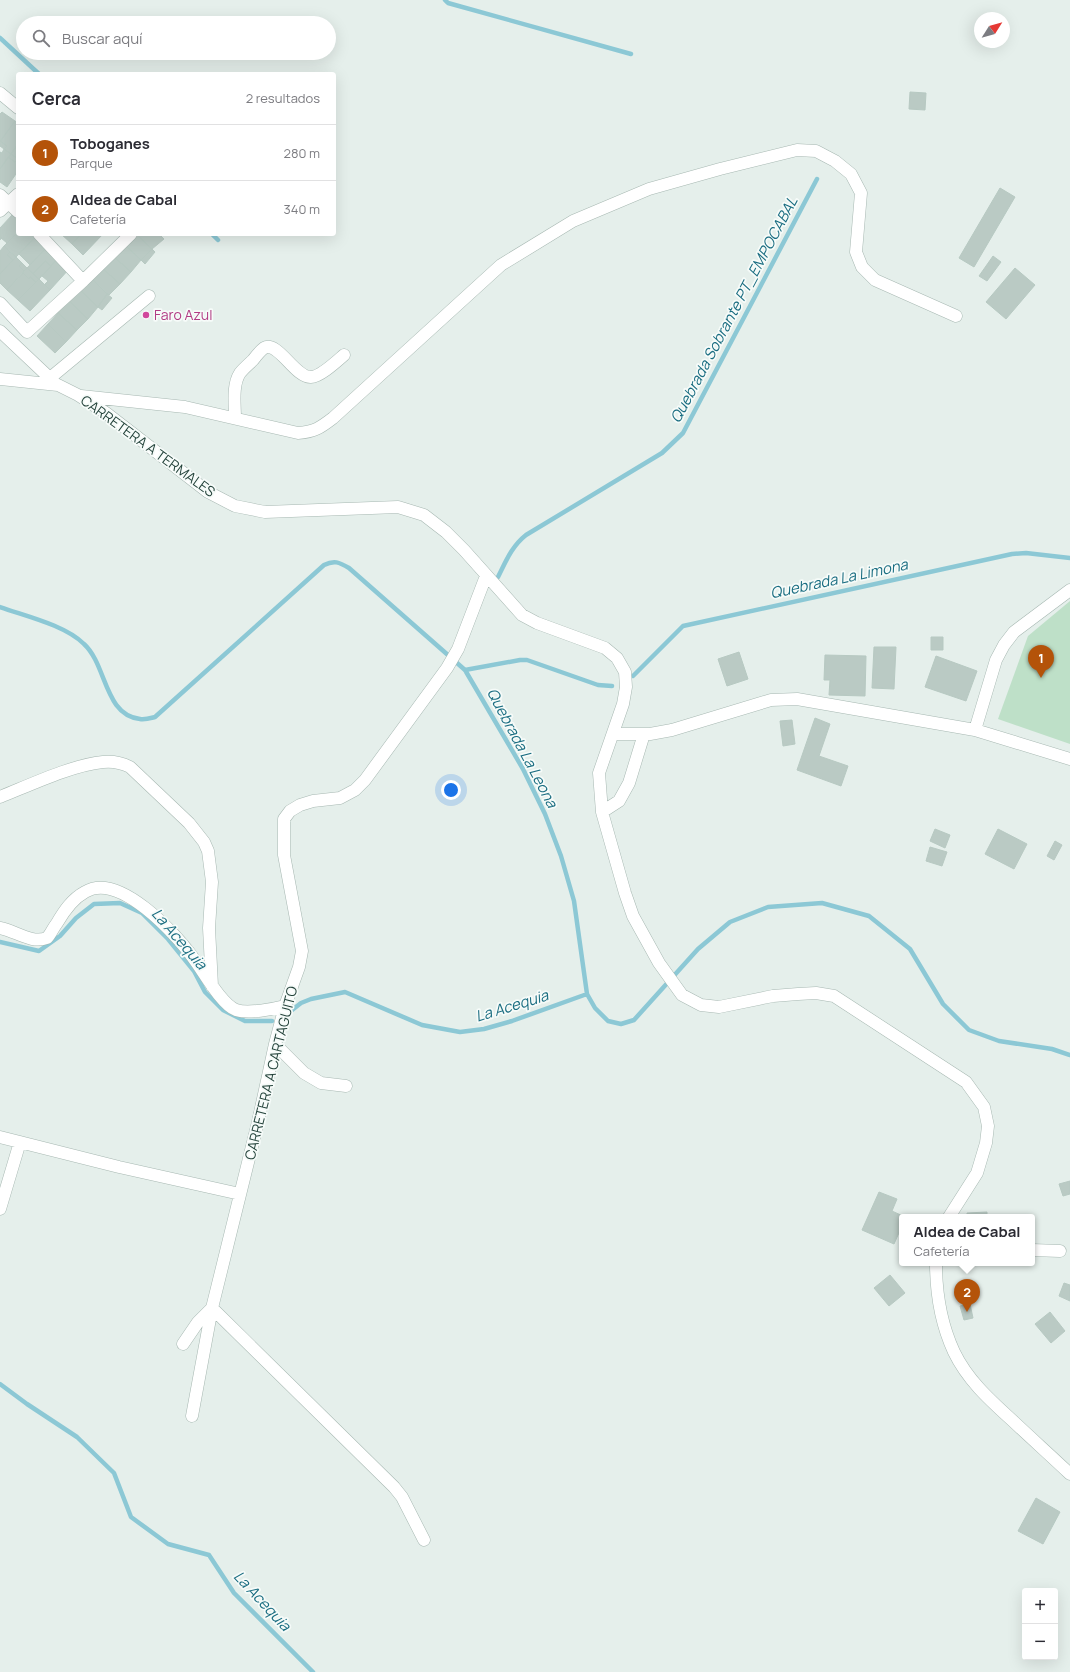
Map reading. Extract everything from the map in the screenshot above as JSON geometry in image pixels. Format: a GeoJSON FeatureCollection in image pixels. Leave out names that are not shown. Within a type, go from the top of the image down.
{"type":"FeatureCollection","features":[{"type":"Feature","properties":{"kind":"street"},"geometry":{"type":"LineString","coordinates":[[0,93],[16,106]]}},
{"type":"Feature","properties":{"kind":"street"},"geometry":{"type":"LineString","coordinates":[[78,395],[185,407],[298,433],[310,432],[322,426],[501,265],[573,221],[649,189],[796,150],[816,151],[835,161],[851,174],[861,193],[856,252],[862,267],[875,280],[956,316]]}},
{"type":"Feature","properties":{"kind":"street"},"geometry":{"type":"LineString","coordinates":[[4,199],[16,195]]}},
{"type":"Feature","properties":{"kind":"street"},"geometry":{"type":"LineString","coordinates":[[0,212],[4,199]]}},
{"type":"Feature","properties":{"kind":"street"},"geometry":{"type":"LineString","coordinates":[[4,199],[16,210]]}},
{"type":"Feature","properties":{"kind":"street"},"geometry":{"type":"LineString","coordinates":[[41,236],[84,280]]}},
{"type":"Feature","properties":{"kind":"street"},"geometry":{"type":"LineString","coordinates":[[0,303],[27,332],[84,280],[128,236]]}},
{"type":"Feature","properties":{"kind":"street"},"geometry":{"type":"LineString","coordinates":[[0,332],[54,382],[149,296]]}},
{"type":"Feature","properties":{"kind":"street"},"geometry":{"type":"LineString","coordinates":[[235,418],[235,386],[237,380],[240,374],[264,348],[270,347],[276,350],[303,375],[310,377],[316,376],[344,355]]}},
{"type":"Feature","properties":{"kind":"street","name":"CARRETERA A TERMALES"},"geometry":{"type":"LineString","coordinates":[[0,380],[54,382],[106,413],[208,492],[235,506],[265,512],[398,507],[424,515],[455,541],[522,615],[537,623],[606,648],[617,658],[625,672],[626,687],[623,704],[599,773],[602,812],[624,893],[632,916],[659,963],[682,995],[701,1005],[719,1007],[773,996],[816,993],[834,996],[966,1082],[984,1107],[988,1126],[986,1143],[977,1173],[951,1214]]}},
{"type":"Feature","properties":{"kind":"street","name":"CARRETERA A CARTAGUITO"},"geometry":{"type":"LineString","coordinates":[[192,1416],[212,1308],[258,1122],[275,1044],[285,1006],[299,967],[302,951],[284,855],[284,818],[290,811],[300,805],[313,801],[340,798],[355,790],[365,780],[447,668],[458,649],[486,576]]}},
{"type":"Feature","properties":{"kind":"street"},"geometry":{"type":"LineString","coordinates":[[975,730],[996,660],[1004,645],[1014,632],[1070,590]]}},
{"type":"Feature","properties":{"kind":"street"},"geometry":{"type":"LineString","coordinates":[[613,734],[644,734],[672,730],[771,700],[797,699],[975,730],[1070,759]]}},
{"type":"Feature","properties":{"kind":"street"},"geometry":{"type":"LineString","coordinates":[[602,812],[619,801],[629,783],[644,734]]}},
{"type":"Feature","properties":{"kind":"street"},"geometry":{"type":"LineString","coordinates":[[0,797],[59,774],[103,762],[120,763],[130,767],[189,823],[204,842],[208,851],[212,882],[208,928],[212,986]]}},
{"type":"Feature","properties":{"kind":"street"},"geometry":{"type":"LineString","coordinates":[[0,928],[11,930],[28,938],[43,940],[47,938],[69,904],[86,891],[104,887],[129,895],[158,918],[194,958],[212,986],[225,1002],[237,1010],[261,1011],[285,1006]]}},
{"type":"Feature","properties":{"kind":"street"},"geometry":{"type":"LineString","coordinates":[[275,1044],[304,1073],[321,1083],[346,1086]]}},
{"type":"Feature","properties":{"kind":"street"},"geometry":{"type":"LineString","coordinates":[[0,1137],[119,1167],[240,1194]]}},
{"type":"Feature","properties":{"kind":"street"},"geometry":{"type":"LineString","coordinates":[[0,1209],[20,1142]]}},
{"type":"Feature","properties":{"kind":"street"},"geometry":{"type":"LineString","coordinates":[[1035,1250],[1060,1251]]}},
{"type":"Feature","properties":{"kind":"street"},"geometry":{"type":"LineString","coordinates":[[936,1266],[936,1288],[940,1309],[954,1352],[964,1369],[979,1389],[1070,1474]]}},
{"type":"Feature","properties":{"kind":"street"},"geometry":{"type":"LineString","coordinates":[[183,1344],[198,1322],[212,1308],[394,1487],[402,1497],[424,1540]]}},
{"type":"Feature","properties":{"kind":"green space"},"geometry":{"type":"Polygon","coordinates":[[[1070,601],[1070,744],[998,719],[1028,636],[1070,601]]]}},
{"type":"Feature","properties":{"kind":"building"},"geometry":{"type":"Polygon","coordinates":[[[910,92],[926,93],[925,110],[909,109],[910,92]]]}},
{"type":"Feature","properties":{"kind":"building"},"geometry":{"type":"Polygon","coordinates":[[[2,112],[15,121],[0,142],[0,114],[2,112]]]}},
{"type":"Feature","properties":{"kind":"building"},"geometry":{"type":"Polygon","coordinates":[[[16,122],[16,147],[11,154],[4,149],[7,146],[0,141],[16,122]]]}},
{"type":"Feature","properties":{"kind":"building"},"geometry":{"type":"Polygon","coordinates":[[[0,141],[7,146],[4,149],[0,146],[0,141]]]}},
{"type":"Feature","properties":{"kind":"building"},"geometry":{"type":"Polygon","coordinates":[[[16,147],[16,158],[11,154],[16,147]]]}},
{"type":"Feature","properties":{"kind":"building"},"geometry":{"type":"Polygon","coordinates":[[[4,149],[11,154],[0,169],[0,152],[2,153],[4,149]]]}},
{"type":"Feature","properties":{"kind":"building"},"geometry":{"type":"Polygon","coordinates":[[[11,154],[16,158],[16,161],[15,162],[8,157],[11,154]]]}},
{"type":"Feature","properties":{"kind":"building"},"geometry":{"type":"Polygon","coordinates":[[[8,157],[15,162],[16,161],[16,174],[7,187],[0,182],[0,169],[8,157]]]}},
{"type":"Feature","properties":{"kind":"building"},"geometry":{"type":"Polygon","coordinates":[[[1000,188],[1015,197],[974,267],[959,258],[1000,188]]]}},
{"type":"Feature","properties":{"kind":"building"},"geometry":{"type":"Polygon","coordinates":[[[13,214],[16,217],[16,234],[7,243],[1,238],[0,240],[0,228],[13,214]]]}},
{"type":"Feature","properties":{"kind":"building"},"geometry":{"type":"Polygon","coordinates":[[[16,234],[16,236],[36,236],[16,257],[4,246],[16,234]]]}},
{"type":"Feature","properties":{"kind":"building"},"geometry":{"type":"Polygon","coordinates":[[[36,236],[47,247],[30,265],[19,254],[36,236]]]}},
{"type":"Feature","properties":{"kind":"building"},"geometry":{"type":"Polygon","coordinates":[[[63,236],[79,236],[72,244],[63,236]]]}},
{"type":"Feature","properties":{"kind":"building"},"geometry":{"type":"Polygon","coordinates":[[[79,236],[101,236],[83,255],[72,244],[79,236]]]}},
{"type":"Feature","properties":{"kind":"building"},"geometry":{"type":"Polygon","coordinates":[[[133,236],[138,236],[152,249],[141,260],[123,243],[133,236]]]}},
{"type":"Feature","properties":{"kind":"building"},"geometry":{"type":"Polygon","coordinates":[[[138,236],[161,236],[164,239],[152,249],[138,236]]]}},
{"type":"Feature","properties":{"kind":"building"},"geometry":{"type":"Polygon","coordinates":[[[123,243],[141,260],[131,272],[112,255],[123,243]]]}},
{"type":"Feature","properties":{"kind":"building"},"geometry":{"type":"Polygon","coordinates":[[[4,246],[10,252],[7,255],[13,260],[0,274],[0,251],[4,246]]]}},
{"type":"Feature","properties":{"kind":"building"},"geometry":{"type":"Polygon","coordinates":[[[47,247],[59,257],[51,266],[45,261],[33,274],[27,268],[47,247]]]}},
{"type":"Feature","properties":{"kind":"building"},"geometry":{"type":"Polygon","coordinates":[[[152,249],[155,252],[145,264],[141,260],[152,249]]]}},
{"type":"Feature","properties":{"kind":"building"},"geometry":{"type":"Polygon","coordinates":[[[10,252],[16,257],[13,260],[7,255],[10,252]]]}},
{"type":"Feature","properties":{"kind":"building"},"geometry":{"type":"Polygon","coordinates":[[[112,255],[131,272],[120,284],[101,267],[112,255]]]}},
{"type":"Feature","properties":{"kind":"building"},"geometry":{"type":"Polygon","coordinates":[[[993,256],[1001,262],[987,281],[979,276],[993,256]]]}},
{"type":"Feature","properties":{"kind":"building"},"geometry":{"type":"Polygon","coordinates":[[[16,257],[22,263],[19,266],[24,271],[7,290],[0,283],[0,274],[16,257]]]}},
{"type":"Feature","properties":{"kind":"building"},"geometry":{"type":"Polygon","coordinates":[[[59,257],[70,268],[50,290],[45,284],[48,281],[42,276],[59,257]]]}},
{"type":"Feature","properties":{"kind":"building"},"geometry":{"type":"Polygon","coordinates":[[[45,261],[51,266],[39,279],[33,274],[45,261]]]}},
{"type":"Feature","properties":{"kind":"building"},"geometry":{"type":"Polygon","coordinates":[[[22,263],[27,268],[24,271],[19,266],[22,263]]]}},
{"type":"Feature","properties":{"kind":"building"},"geometry":{"type":"Polygon","coordinates":[[[101,267],[120,284],[109,295],[91,278],[101,267]]]}},
{"type":"Feature","properties":{"kind":"building"},"geometry":{"type":"Polygon","coordinates":[[[27,268],[39,279],[36,282],[30,277],[29,279],[23,273],[27,268]]]}},
{"type":"Feature","properties":{"kind":"building"},"geometry":{"type":"Polygon","coordinates":[[[1015,268],[1035,285],[1006,319],[986,302],[1015,268]]]}},
{"type":"Feature","properties":{"kind":"building"},"geometry":{"type":"Polygon","coordinates":[[[23,273],[29,279],[30,277],[36,282],[18,300],[7,290],[23,273]]]}},
{"type":"Feature","properties":{"kind":"building"},"geometry":{"type":"Polygon","coordinates":[[[91,278],[107,294],[98,307],[80,290],[91,278]]]}},
{"type":"Feature","properties":{"kind":"building"},"geometry":{"type":"Polygon","coordinates":[[[39,279],[50,290],[30,311],[18,300],[39,279]]]}},
{"type":"Feature","properties":{"kind":"building"},"geometry":{"type":"Polygon","coordinates":[[[80,290],[98,307],[88,319],[69,301],[80,290]]]}},
{"type":"Feature","properties":{"kind":"building"},"geometry":{"type":"Polygon","coordinates":[[[107,294],[112,298],[102,310],[98,307],[107,294]]]}},
{"type":"Feature","properties":{"kind":"building"},"geometry":{"type":"Polygon","coordinates":[[[69,301],[88,319],[77,330],[58,313],[69,301]]]}},
{"type":"Feature","properties":{"kind":"building"},"geometry":{"type":"Polygon","coordinates":[[[58,313],[77,330],[66,342],[48,324],[58,313]]]}},
{"type":"Feature","properties":{"kind":"building"},"geometry":{"type":"Polygon","coordinates":[[[48,324],[66,342],[55,353],[37,336],[48,324]]]}},
{"type":"Feature","properties":{"kind":"building"},"geometry":{"type":"Polygon","coordinates":[[[931,637],[943,637],[943,650],[931,650],[931,637]]]}},
{"type":"Feature","properties":{"kind":"building"},"geometry":{"type":"Polygon","coordinates":[[[874,647],[896,647],[894,689],[872,688],[874,647]]]}},
{"type":"Feature","properties":{"kind":"building"},"geometry":{"type":"Polygon","coordinates":[[[739,652],[748,679],[727,686],[718,659],[739,652]]]}},
{"type":"Feature","properties":{"kind":"building"},"geometry":{"type":"Polygon","coordinates":[[[825,655],[866,656],[865,696],[829,695],[830,680],[824,680],[825,655]]]}},
{"type":"Feature","properties":{"kind":"building"},"geometry":{"type":"Polygon","coordinates":[[[936,656],[977,671],[966,701],[925,687],[936,656]]]}},
{"type":"Feature","properties":{"kind":"building"},"geometry":{"type":"Polygon","coordinates":[[[815,718],[830,724],[819,756],[848,766],[841,786],[797,770],[815,718]]]}},
{"type":"Feature","properties":{"kind":"building"},"geometry":{"type":"Polygon","coordinates":[[[792,720],[795,744],[783,746],[780,721],[792,720]]]}},
{"type":"Feature","properties":{"kind":"building"},"geometry":{"type":"Polygon","coordinates":[[[935,829],[950,835],[945,848],[930,841],[935,829]]]}},
{"type":"Feature","properties":{"kind":"building"},"geometry":{"type":"Polygon","coordinates":[[[998,829],[1027,844],[1014,869],[985,854],[998,829]]]}},
{"type":"Feature","properties":{"kind":"building"},"geometry":{"type":"Polygon","coordinates":[[[1055,841],[1062,845],[1054,860],[1047,856],[1055,841]]]}},
{"type":"Feature","properties":{"kind":"building"},"geometry":{"type":"Polygon","coordinates":[[[930,847],[947,852],[942,866],[926,861],[930,847]]]}},
{"type":"Feature","properties":{"kind":"building"},"geometry":{"type":"Polygon","coordinates":[[[1070,1181],[1070,1194],[1063,1196],[1059,1184],[1070,1181]]]}},
{"type":"Feature","properties":{"kind":"building"},"geometry":{"type":"Polygon","coordinates":[[[879,1192],[897,1199],[892,1211],[899,1214],[899,1233],[894,1244],[862,1230],[879,1192]]]}},
{"type":"Feature","properties":{"kind":"building"},"geometry":{"type":"Polygon","coordinates":[[[987,1212],[987,1214],[967,1214],[987,1212]]]}},
{"type":"Feature","properties":{"kind":"building"},"geometry":{"type":"Polygon","coordinates":[[[890,1275],[905,1293],[889,1306],[874,1288],[890,1275]]]}},
{"type":"Feature","properties":{"kind":"building"},"geometry":{"type":"Polygon","coordinates":[[[968,1283],[970,1298],[959,1299],[957,1285],[968,1283]]]}},
{"type":"Feature","properties":{"kind":"building"},"geometry":{"type":"Polygon","coordinates":[[[1064,1283],[1070,1285],[1070,1301],[1059,1296],[1064,1283]]]}},
{"type":"Feature","properties":{"kind":"building"},"geometry":{"type":"Polygon","coordinates":[[[970,1304],[973,1318],[964,1320],[960,1306],[970,1304]]]}},
{"type":"Feature","properties":{"kind":"building"},"geometry":{"type":"Polygon","coordinates":[[[1050,1312],[1065,1331],[1051,1343],[1035,1324],[1050,1312]]]}},
{"type":"Feature","properties":{"kind":"building"},"geometry":{"type":"Polygon","coordinates":[[[1036,1498],[1060,1512],[1043,1544],[1018,1531],[1036,1498]]]}},
{"type":"Feature","properties":{"kind":"waterway"},"geometry":{"type":"LineString","coordinates":[[445,0],[448,3],[631,54]]}},
{"type":"Feature","properties":{"kind":"waterway"},"geometry":{"type":"LineString","coordinates":[[0,38],[16,53]]}},
{"type":"Feature","properties":{"kind":"waterway"},"geometry":{"type":"LineString","coordinates":[[24,60],[37,72]]}},
{"type":"Feature","properties":{"kind":"waterway","name":"Quebrada Sobrante PT_EMPOCABAL"},"geometry":{"type":"LineString","coordinates":[[498,577],[513,549],[526,535],[662,453],[683,433],[817,179]]}},
{"type":"Feature","properties":{"kind":"waterway"},"geometry":{"type":"LineString","coordinates":[[214,236],[218,240]]}},
{"type":"Feature","properties":{"kind":"waterway","name":"Quebrada La Limona"},"geometry":{"type":"LineString","coordinates":[[633,676],[683,626],[1012,554],[1026,553],[1070,558]]}},
{"type":"Feature","properties":{"kind":"waterway","name":"Quebrada La Leona"},"geometry":{"type":"LineString","coordinates":[[0,607],[56,626],[76,637],[92,653],[107,688],[119,709],[128,715],[140,719],[146,719],[155,717],[324,565],[334,562],[342,564],[349,568],[465,670],[523,769],[545,814],[561,856],[574,901],[587,994],[595,1008],[608,1021],[621,1024],[634,1020],[698,949],[730,922],[768,907],[822,903],[869,916],[910,949],[943,1004],[969,1030],[999,1041],[1052,1049],[1070,1055]]}},
{"type":"Feature","properties":{"kind":"waterway","name":"Quebrada La Limona"},"geometry":{"type":"LineString","coordinates":[[465,670],[527,660],[598,685],[612,686]]}},
{"type":"Feature","properties":{"kind":"waterway","name":"La Acequia"},"geometry":{"type":"LineString","coordinates":[[0,942],[39,951],[60,936],[76,918],[94,904],[120,903],[142,913],[168,939],[194,971],[205,992],[223,1010],[245,1021],[272,1021]]}},
{"type":"Feature","properties":{"kind":"waterway","name":"La Acequia"},"geometry":{"type":"LineString","coordinates":[[287,1014],[301,1003],[311,999],[345,992],[422,1025],[460,1032],[484,1029],[512,1021],[587,994]]}},
{"type":"Feature","properties":{"kind":"waterway","name":"La Acequia"},"geometry":{"type":"LineString","coordinates":[[0,1384],[77,1437],[114,1473],[131,1517],[168,1544],[209,1555],[234,1593],[313,1672]]}},
{"type":"Feature","properties":{"kind":"place","name":"Faro Azul"},"geometry":{"type":"Point","coordinates":[146,315]}},
{"type":"Feature","properties":{"kind":"place","name":"Toboganes"},"geometry":{"type":"Point","coordinates":[1041,678]}},
{"type":"Feature","properties":{"kind":"place","name":"Aldea de Cabal"},"geometry":{"type":"Point","coordinates":[967,1312]}}]}
